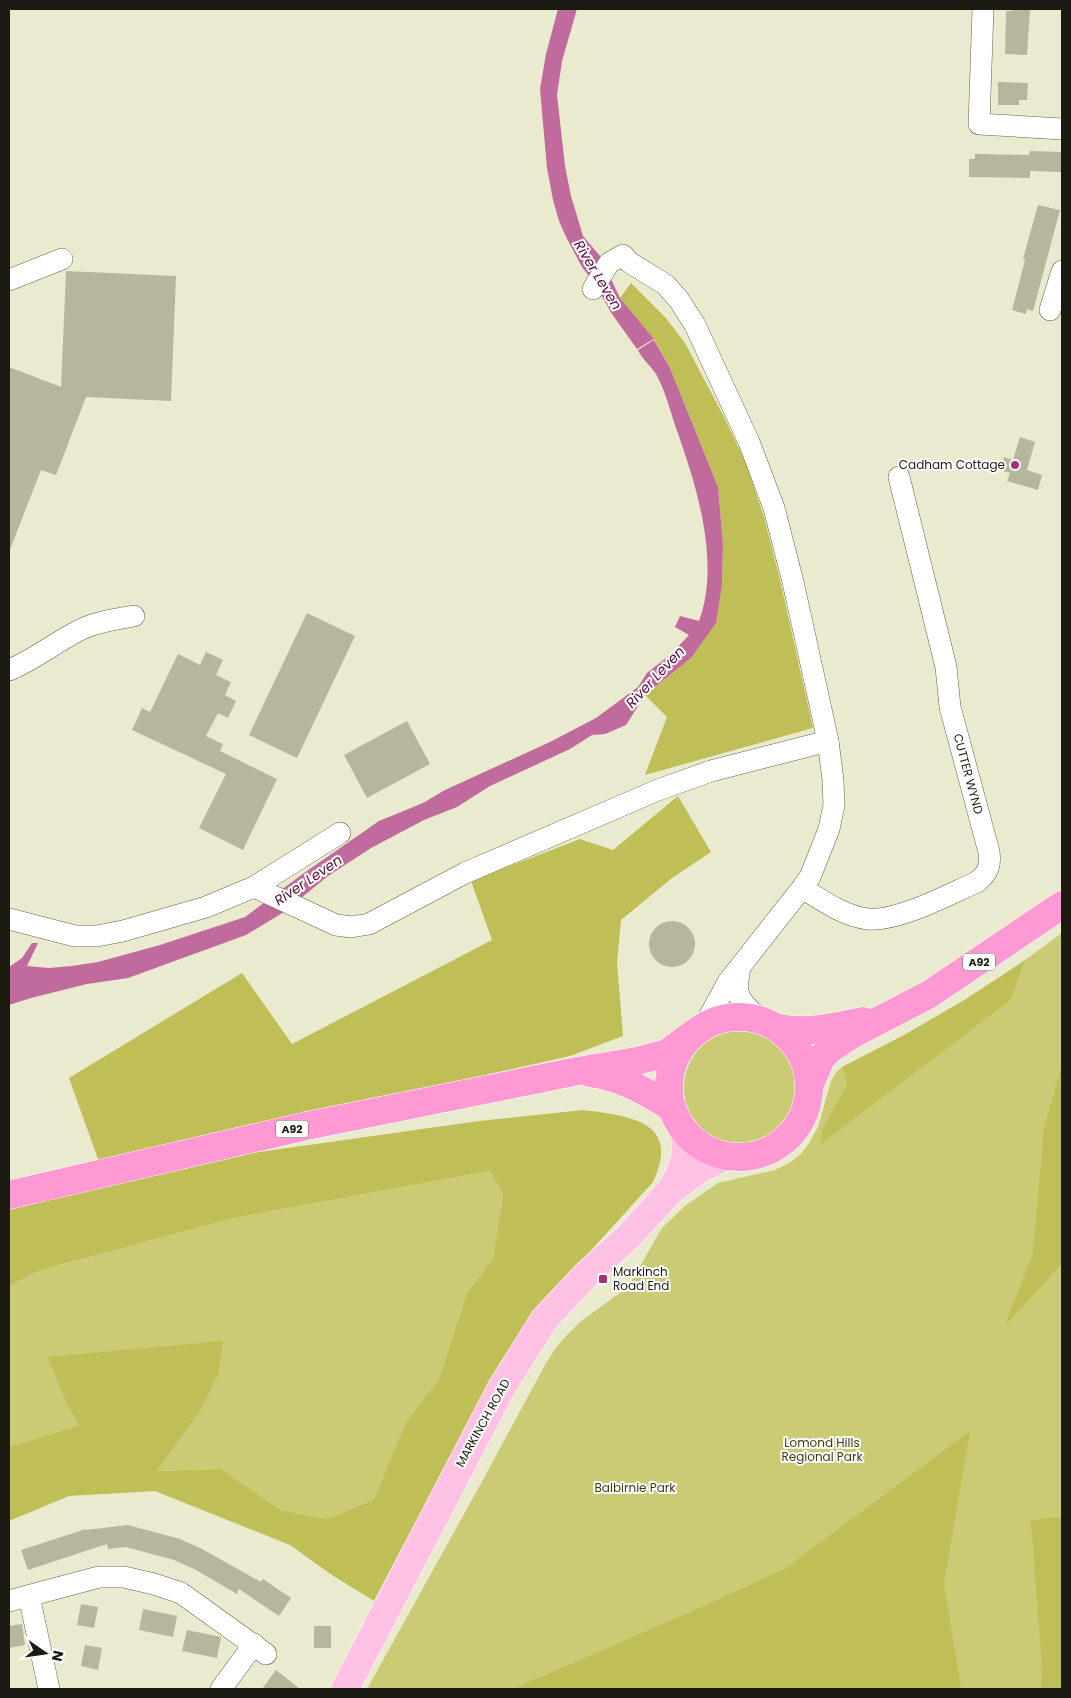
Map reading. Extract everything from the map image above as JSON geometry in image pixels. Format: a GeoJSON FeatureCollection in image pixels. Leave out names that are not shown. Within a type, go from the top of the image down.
{"type":"FeatureCollection","features":[{"type":"Feature","properties":{"kind":"highway","name":"A92"},"geometry":{"type":"LineString","coordinates":[[578,1071],[605,1074],[652,1094],[678,1119],[696,1142],[709,1151],[725,1156],[746,1157],[767,1152],[785,1141],[799,1125],[807,1105],[810,1084],[821,1058],[830,1049],[928,995],[1062,906]]}},
{"type":"Feature","properties":{"kind":"highway","name":"A92"},"geometry":{"type":"LineString","coordinates":[[9,1194],[306,1126],[578,1071],[638,1061],[667,1053],[711,1023],[727,1018],[744,1017],[796,1032],[819,1030],[893,1014]]}},
{"type":"Feature","properties":{"kind":"highway","name":"A92"},"geometry":{"type":"LineString","coordinates":[[769,1024],[791,1039],[801,1052],[810,1084]]}},
{"type":"Feature","properties":{"kind":"highway"},"geometry":{"type":"LineString","coordinates":[[678,1119],[669,1088],[672,1067],[681,1049],[699,1030]]}},
{"type":"Feature","properties":{"kind":"main road","name":"MARKINCH ROAD"},"geometry":{"type":"LineString","coordinates":[[670,1191],[686,1159],[687,1146],[678,1119]]}},
{"type":"Feature","properties":{"kind":"main road","name":"MARKINCH ROAD"},"geometry":{"type":"LineString","coordinates":[[345,1689],[502,1387],[544,1320],[585,1276],[629,1236],[670,1191],[698,1170],[725,1156]]}},
{"type":"Feature","properties":{"kind":"street"},"geometry":{"type":"LineString","coordinates":[[983,9],[979,124],[1062,129]]}},
{"type":"Feature","properties":{"kind":"street"},"geometry":{"type":"LineString","coordinates":[[592,289],[609,263],[623,255],[629,262],[666,285],[679,300],[695,325],[739,418],[774,508],[793,582],[826,735],[833,780],[834,805],[826,838],[810,876],[728,982],[699,1030]]}},
{"type":"Feature","properties":{"kind":"street"},"geometry":{"type":"LineString","coordinates":[[9,280],[62,259]]}},
{"type":"Feature","properties":{"kind":"street"},"geometry":{"type":"LineString","coordinates":[[1050,310],[1062,271]]}},
{"type":"Feature","properties":{"kind":"street","name":"CUTTER WYND"},"geometry":{"type":"LineString","coordinates":[[802,888],[834,908],[849,914],[870,919],[881,918],[900,915],[977,882],[984,876],[990,861],[950,707],[946,667],[899,477]]}},
{"type":"Feature","properties":{"kind":"street"},"geometry":{"type":"LineString","coordinates":[[9,670],[85,628],[104,621],[134,616]]}},
{"type":"Feature","properties":{"kind":"street"},"geometry":{"type":"LineString","coordinates":[[259,889],[336,925],[351,928],[369,924],[465,873],[658,790],[711,771],[826,735]]}},
{"type":"Feature","properties":{"kind":"street"},"geometry":{"type":"LineString","coordinates":[[9,919],[75,936],[97,936],[123,931],[206,907],[259,889],[340,833]]}},
{"type":"Feature","properties":{"kind":"street"},"geometry":{"type":"LineString","coordinates":[[740,967],[737,994],[741,1002],[769,1024]]}},
{"type":"Feature","properties":{"kind":"street"},"geometry":{"type":"LineString","coordinates":[[9,1601],[99,1577],[124,1577],[181,1593],[260,1649],[220,1689]]}},
{"type":"Feature","properties":{"kind":"street"},"geometry":{"type":"LineString","coordinates":[[29,1596],[49,1689]]}},
{"type":"Feature","properties":{"kind":"green space","name":"Lomond Hills Regional Park"},"geometry":{"type":"Polygon","coordinates":[[[1062,933],[1062,1689],[367,1689],[555,1349],[580,1322],[621,1292],[632,1280],[662,1228],[686,1205],[718,1183],[775,1170],[801,1154],[818,1127],[831,1081],[842,1067],[847,1084],[822,1129],[822,1143],[1011,1000],[1025,960],[1062,933]]]}},
{"type":"Feature","properties":{"kind":"green space"},"geometry":{"type":"Polygon","coordinates":[[[742,1030],[764,1035],[783,1047],[795,1066],[800,1088],[795,1110],[783,1129],[764,1141],[742,1146],[720,1141],[701,1129],[689,1110],[684,1088],[689,1066],[701,1047],[720,1035],[742,1030]]]}},
{"type":"Feature","properties":{"kind":"green space"},"geometry":{"type":"Polygon","coordinates":[[[490,1171],[503,1193],[493,1258],[466,1295],[439,1379],[406,1422],[375,1500],[327,1519],[281,1510],[221,1469],[157,1471],[199,1413],[49,1357],[67,1405],[79,1425],[9,1447],[9,1286],[41,1270],[234,1218],[490,1171]]]}},
{"type":"Feature","properties":{"kind":"shaded area"},"geometry":{"type":"Polygon","coordinates":[[[631,283],[666,318],[685,343],[745,461],[764,517],[813,728],[645,775],[667,717],[645,695],[691,658],[722,584],[723,544],[718,487],[670,368],[654,339],[620,298],[631,283]]]}},
{"type":"Feature","properties":{"kind":"shaded area"},"geometry":{"type":"Polygon","coordinates":[[[678,796],[711,852],[672,878],[621,920],[617,962],[623,1036],[570,1056],[99,1162],[69,1078],[242,973],[292,1044],[492,940],[471,881],[580,839],[613,850],[678,796]]]}},
{"type":"Feature","properties":{"kind":"shaded area"},"geometry":{"type":"Polygon","coordinates":[[[1025,960],[1011,1000],[821,1144],[822,1129],[847,1084],[842,1067],[904,1035],[966,999],[1025,960]]]}},
{"type":"Feature","properties":{"kind":"shaded area"},"geometry":{"type":"Polygon","coordinates":[[[1062,1064],[1062,1264],[1005,1325],[1033,1253],[1044,1128],[1062,1064]]]}},
{"type":"Feature","properties":{"kind":"shaded area"},"geometry":{"type":"Polygon","coordinates":[[[583,1110],[633,1119],[646,1125],[655,1134],[661,1145],[660,1161],[653,1182],[539,1308],[480,1400],[374,1601],[332,1575],[290,1545],[155,1491],[69,1496],[9,1521],[9,1447],[79,1425],[67,1405],[48,1357],[223,1341],[218,1374],[199,1413],[157,1471],[221,1469],[281,1510],[327,1519],[374,1500],[406,1422],[439,1379],[466,1295],[493,1258],[503,1194],[490,1171],[234,1218],[41,1270],[9,1286],[9,1210],[217,1158],[479,1121],[583,1110]]]}},
{"type":"Feature","properties":{"kind":"shaded area"},"geometry":{"type":"Polygon","coordinates":[[[970,1431],[944,1583],[961,1689],[513,1689],[702,1607],[786,1568],[970,1431]]]}},
{"type":"Feature","properties":{"kind":"shaded area"},"geometry":{"type":"Polygon","coordinates":[[[1062,1517],[1062,1689],[1041,1689],[1042,1668],[1031,1520],[1062,1517]]]}},
{"type":"Feature","properties":{"kind":"water","name":"River Leven"},"geometry":{"type":"Polygon","coordinates":[[[558,9],[577,9],[562,61],[557,95],[565,166],[571,196],[583,236],[600,256],[620,298],[654,339],[637,349],[582,267],[559,221],[553,200],[547,168],[540,89],[546,54],[558,9]]]}},
{"type":"Feature","properties":{"kind":"water","name":"River Leven"},"geometry":{"type":"Polygon","coordinates":[[[654,340],[670,368],[718,487],[723,544],[722,584],[716,623],[691,658],[645,695],[626,725],[605,734],[592,735],[570,749],[490,786],[457,807],[424,820],[371,848],[328,876],[284,912],[246,935],[128,978],[87,984],[9,1005],[9,967],[22,958],[32,943],[38,943],[27,966],[49,968],[72,966],[98,962],[160,945],[245,917],[379,821],[423,803],[445,790],[550,742],[596,718],[638,687],[647,673],[671,654],[689,635],[675,627],[680,616],[699,621],[705,598],[708,574],[707,549],[698,498],[667,400],[656,374],[638,350],[654,340]]]}},
{"type":"Feature","properties":{"kind":"building"},"geometry":{"type":"Polygon","coordinates":[[[1013,9],[1030,9],[1027,55],[1005,54],[1006,11],[1012,11],[1013,9]]]}},
{"type":"Feature","properties":{"kind":"building"},"geometry":{"type":"Polygon","coordinates":[[[998,82],[1028,83],[1027,100],[1019,100],[1019,105],[998,105],[998,82]]]}},
{"type":"Feature","properties":{"kind":"building"},"geometry":{"type":"Polygon","coordinates":[[[1030,151],[1062,152],[1062,172],[1030,171],[1030,178],[969,177],[969,159],[975,159],[975,154],[1029,155],[1030,151]]]}},
{"type":"Feature","properties":{"kind":"building"},"geometry":{"type":"Polygon","coordinates":[[[1038,205],[1060,210],[1033,311],[1027,309],[1026,314],[1012,310],[1025,260],[1023,259],[1038,205]]]}},
{"type":"Feature","properties":{"kind":"building"},"geometry":{"type":"Polygon","coordinates":[[[66,271],[176,276],[171,401],[86,397],[56,475],[41,470],[9,552],[9,367],[61,387],[66,271]]]}},
{"type":"Feature","properties":{"kind":"building","name":"Cadham Cottage"},"geometry":{"type":"Polygon","coordinates":[[[1020,437],[1035,442],[1027,470],[1042,475],[1038,490],[1007,481],[1010,473],[1000,470],[1004,457],[1013,460],[1020,437]]]}},
{"type":"Feature","properties":{"kind":"building"},"geometry":{"type":"Polygon","coordinates":[[[307,613],[355,636],[297,758],[249,735],[307,613]]]}},
{"type":"Feature","properties":{"kind":"building"},"geometry":{"type":"Polygon","coordinates":[[[206,652],[223,660],[216,675],[231,682],[225,695],[236,701],[228,718],[218,713],[206,736],[223,744],[220,751],[277,779],[243,850],[199,828],[226,774],[132,730],[142,708],[150,712],[178,654],[200,665],[206,652]]]}},
{"type":"Feature","properties":{"kind":"building"},"geometry":{"type":"Polygon","coordinates":[[[407,721],[430,764],[367,798],[344,755],[407,721]]]}},
{"type":"Feature","properties":{"kind":"building"},"geometry":{"type":"Polygon","coordinates":[[[672,921],[685,925],[691,931],[695,944],[691,957],[685,963],[672,967],[659,963],[653,957],[649,944],[653,931],[659,925],[672,921]]]}},
{"type":"Feature","properties":{"kind":"building"},"geometry":{"type":"Polygon","coordinates":[[[128,1525],[180,1539],[261,1582],[263,1579],[291,1598],[279,1616],[239,1589],[237,1594],[196,1570],[174,1560],[126,1547],[108,1549],[107,1544],[28,1570],[21,1550],[86,1529],[128,1525]]]}},
{"type":"Feature","properties":{"kind":"building"},"geometry":{"type":"Polygon","coordinates":[[[81,1604],[98,1607],[94,1628],[77,1625],[81,1604]]]}},
{"type":"Feature","properties":{"kind":"building"},"geometry":{"type":"Polygon","coordinates":[[[143,1609],[177,1616],[173,1637],[139,1630],[143,1609]]]}},
{"type":"Feature","properties":{"kind":"building"},"geometry":{"type":"Polygon","coordinates":[[[22,1624],[25,1645],[9,1648],[9,1626],[22,1624]]]}},
{"type":"Feature","properties":{"kind":"building"},"geometry":{"type":"Polygon","coordinates":[[[314,1626],[331,1626],[331,1648],[314,1648],[314,1626]]]}},
{"type":"Feature","properties":{"kind":"building"},"geometry":{"type":"Polygon","coordinates":[[[187,1630],[221,1637],[217,1658],[182,1651],[187,1630]]]}},
{"type":"Feature","properties":{"kind":"building"},"geometry":{"type":"Polygon","coordinates":[[[85,1645],[102,1648],[98,1670],[81,1666],[85,1645]]]}},
{"type":"Feature","properties":{"kind":"building"},"geometry":{"type":"Polygon","coordinates":[[[276,1670],[300,1689],[262,1689],[276,1670]]]}},
{"type":"Feature","properties":{"kind":"place","name":"Cadham Cottage"},"geometry":{"type":"Point","coordinates":[1015,465]}},
{"type":"Feature","properties":{"kind":"place","name":"Markinch Road End"},"geometry":{"type":"Point","coordinates":[603,1279]}},
{"type":"Feature","properties":{"kind":"park label","name":"Balbirnie Park"},"geometry":{"type":"Point","coordinates":[635,1488]}}]}
